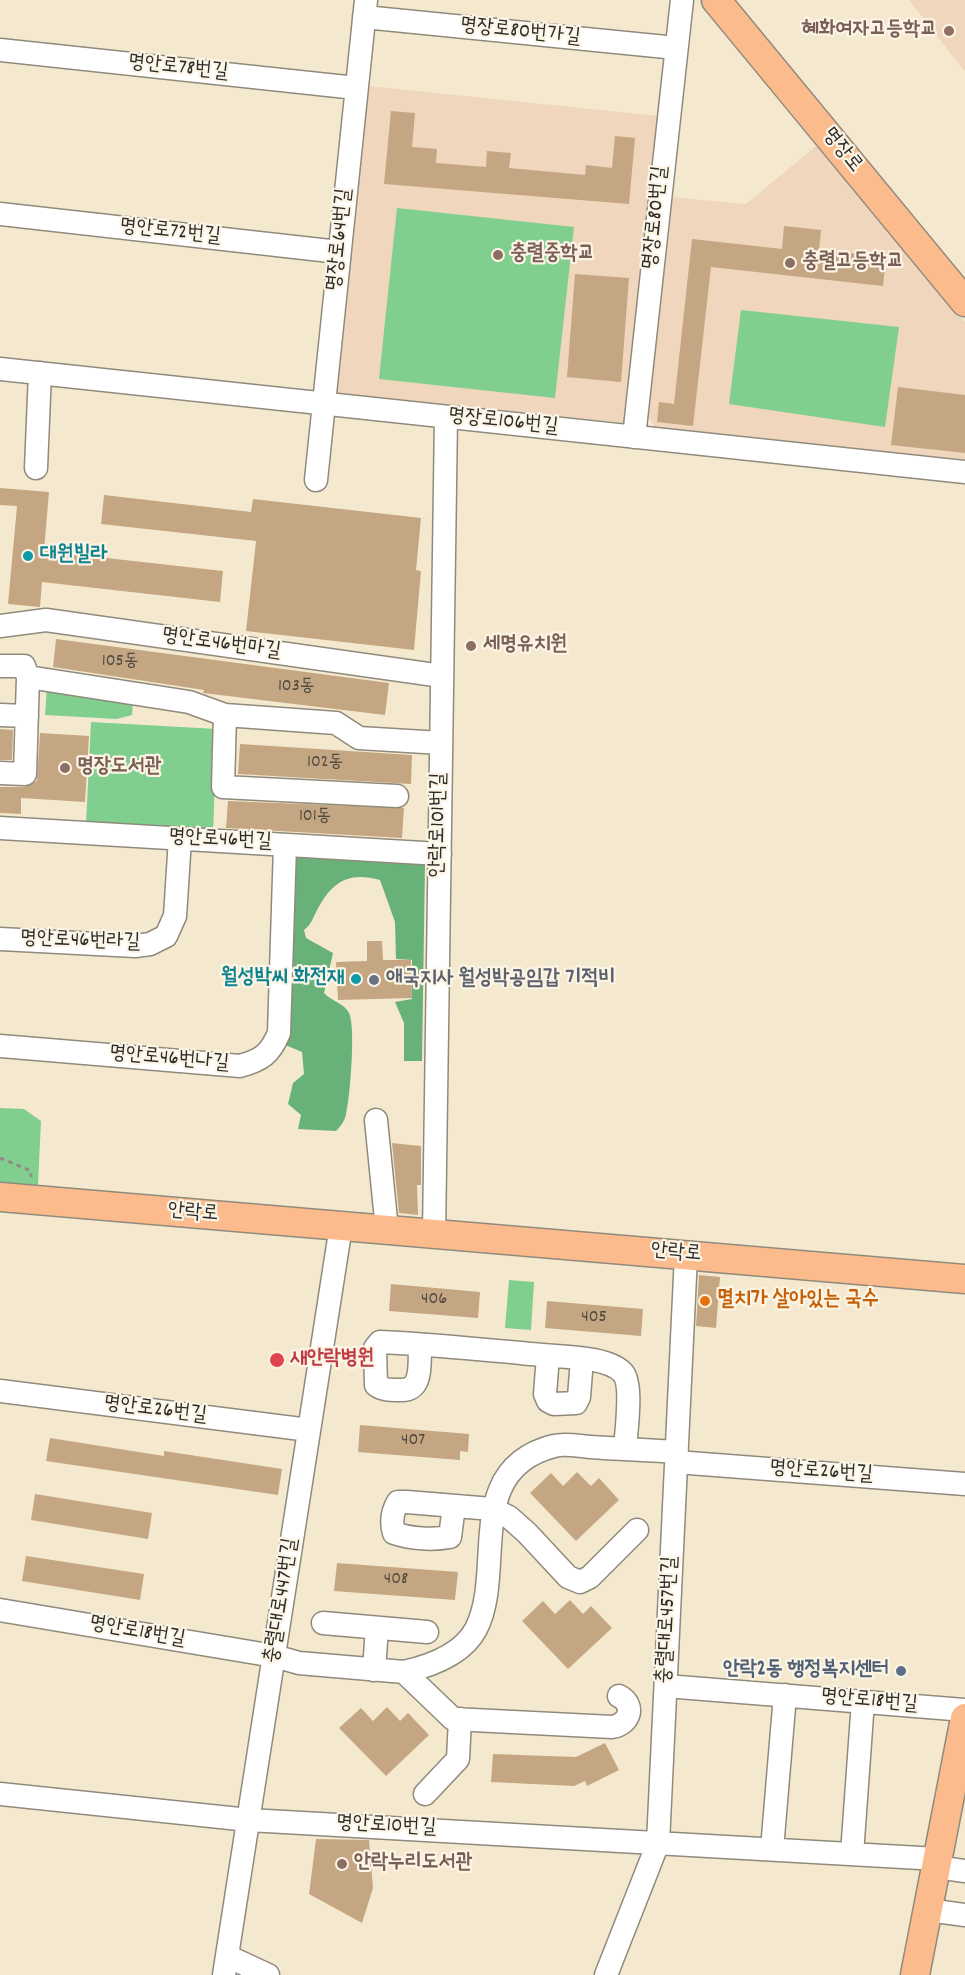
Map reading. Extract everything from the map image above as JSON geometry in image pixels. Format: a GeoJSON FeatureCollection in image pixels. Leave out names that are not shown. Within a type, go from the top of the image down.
{"type":"FeatureCollection","features":[{"type":"Feature","properties":{"kind":"main road","name":"명장로"},"geometry":{"type":"LineString","coordinates":[[716,0],[965,302]]}},
{"type":"Feature","properties":{"kind":"main road","name":"안락로"},"geometry":{"type":"LineString","coordinates":[[0,1197],[965,1279]]}},
{"type":"Feature","properties":{"kind":"main road"},"geometry":{"type":"LineString","coordinates":[[915,1975],[937,1863],[958,1792],[965,1718]]}},
{"type":"Feature","properties":{"kind":"street","name":"명장로80번길"},"geometry":{"type":"LineString","coordinates":[[634,437],[682,0]]}},
{"type":"Feature","properties":{"kind":"street","name":"명장로80번가길"},"geometry":{"type":"LineString","coordinates":[[365,8],[676,48]]}},
{"type":"Feature","properties":{"kind":"street","name":"명장로64번길"},"geometry":{"type":"LineString","coordinates":[[316,480],[365,8]]}},
{"type":"Feature","properties":{"kind":"street","name":"명안로78번길"},"geometry":{"type":"LineString","coordinates":[[0,50],[356,88]]}},
{"type":"Feature","properties":{"kind":"street","name":"명안로72번길"},"geometry":{"type":"LineString","coordinates":[[0,214],[339,252]]}},
{"type":"Feature","properties":{"kind":"street","name":"명장로106번길"},"geometry":{"type":"LineString","coordinates":[[0,369],[965,472]]}},
{"type":"Feature","properties":{"kind":"street"},"geometry":{"type":"LineString","coordinates":[[36,468],[40,373]]}},
{"type":"Feature","properties":{"kind":"street","name":"안락로101번길"},"geometry":{"type":"LineString","coordinates":[[434,1234],[446,417]]}},
{"type":"Feature","properties":{"kind":"street","name":"명안로46번마길"},"geometry":{"type":"LineString","coordinates":[[0,626],[46,620],[442,676]]}},
{"type":"Feature","properties":{"kind":"street"},"geometry":{"type":"LineString","coordinates":[[0,666],[24,666],[28,677],[25,774],[0,773]]}},
{"type":"Feature","properties":{"kind":"street"},"geometry":{"type":"LineString","coordinates":[[28,677],[189,702],[225,715],[336,723],[359,738],[441,743]]}},
{"type":"Feature","properties":{"kind":"street"},"geometry":{"type":"LineString","coordinates":[[0,715],[27,716]]}},
{"type":"Feature","properties":{"kind":"street"},"geometry":{"type":"LineString","coordinates":[[225,715],[223,787],[398,796]]}},
{"type":"Feature","properties":{"kind":"street","name":"명안로46번길"},"geometry":{"type":"LineString","coordinates":[[0,828],[440,854]]}},
{"type":"Feature","properties":{"kind":"street","name":"명안로46번라길"},"geometry":{"type":"LineString","coordinates":[[0,939],[135,946],[150,944],[166,936],[174,916],[180,838]]}},
{"type":"Feature","properties":{"kind":"street","name":"명안로46번나길"},"geometry":{"type":"LineString","coordinates":[[0,1046],[240,1066],[258,1061],[271,1051],[279,1034],[285,845]]}},
{"type":"Feature","properties":{"kind":"street"},"geometry":{"type":"LineString","coordinates":[[376,1120],[387,1230]]}},
{"type":"Feature","properties":{"kind":"street","name":"충렬대로447번길"},"geometry":{"type":"LineString","coordinates":[[226,1966],[341,1226]]}},
{"type":"Feature","properties":{"kind":"street","name":"충렬대로457번길"},"geometry":{"type":"LineString","coordinates":[[606,1975],[658,1843],[686,1255]]}},
{"type":"Feature","properties":{"kind":"street"},"geometry":{"type":"LineString","coordinates":[[420,1345],[582,1359],[613,1365],[622,1372],[628,1382],[625,1449]]}},
{"type":"Feature","properties":{"kind":"street"},"geometry":{"type":"LineString","coordinates":[[548,1356],[545,1394],[548,1401],[554,1404],[576,1404],[579,1397],[582,1359]]}},
{"type":"Feature","properties":{"kind":"street","name":"명안로26번길"},"geometry":{"type":"LineString","coordinates":[[0,1391],[309,1430]]}},
{"type":"Feature","properties":{"kind":"street","name":"명안로26번길"},"geometry":{"type":"LineString","coordinates":[[492,1509],[510,1473],[530,1454],[555,1445],[625,1449],[676,1457],[965,1484]]}},
{"type":"Feature","properties":{"kind":"street"},"geometry":{"type":"LineString","coordinates":[[454,1506],[492,1509],[509,1517],[568,1577],[579,1582],[590,1578],[637,1530]]}},
{"type":"Feature","properties":{"kind":"street","name":"명안로18번길"},"geometry":{"type":"LineString","coordinates":[[0,1610],[274,1656],[298,1663],[405,1672],[428,1667],[448,1655],[475,1631],[484,1605],[492,1509]]}},
{"type":"Feature","properties":{"kind":"street"},"geometry":{"type":"LineString","coordinates":[[323,1623],[427,1632]]}},
{"type":"Feature","properties":{"kind":"street"},"geometry":{"type":"LineString","coordinates":[[374,1670],[377,1628]]}},
{"type":"Feature","properties":{"kind":"street"},"geometry":{"type":"LineString","coordinates":[[405,1672],[453,1719],[612,1727],[620,1725],[628,1717],[630,1708],[625,1699],[618,1696]]}},
{"type":"Feature","properties":{"kind":"street","name":"명안로18번길"},"geometry":{"type":"LineString","coordinates":[[666,1686],[965,1710]]}},
{"type":"Feature","properties":{"kind":"street"},"geometry":{"type":"LineString","coordinates":[[772,1849],[785,1695]]}},
{"type":"Feature","properties":{"kind":"street"},"geometry":{"type":"LineString","coordinates":[[852,1854],[863,1701]]}},
{"type":"Feature","properties":{"kind":"street"},"geometry":{"type":"LineString","coordinates":[[425,1794],[458,1759],[460,1719]]}},
{"type":"Feature","properties":{"kind":"street","name":"명안로10번길"},"geometry":{"type":"LineString","coordinates":[[0,1794],[249,1820],[852,1854],[937,1863],[965,1870]]}},
{"type":"Feature","properties":{"kind":"street"},"geometry":{"type":"LineString","coordinates":[[928,1910],[965,1915]]}},
{"type":"Feature","properties":{"kind":"street"},"geometry":{"type":"LineString","coordinates":[[226,1966],[268,1975]]}},
{"type":"Feature","properties":{"kind":"path"},"geometry":{"type":"LineString","coordinates":[[0,1158],[32,1171],[30,1186]]}},
{"type":"Feature","properties":{"kind":"shaded area","name":"혜화여자고등학교"},"geometry":{"type":"Polygon","coordinates":[[[909,0],[965,0],[965,71],[958,63],[909,0]]]}},
{"type":"Feature","properties":{"kind":"shaded area","name":"충렬중학교"},"geometry":{"type":"Polygon","coordinates":[[[368,86],[659,116],[627,423],[336,394],[368,86]]]}},
{"type":"Feature","properties":{"kind":"shaded area","name":"충렬고등학교"},"geometry":{"type":"Polygon","coordinates":[[[817,145],[965,322],[965,462],[655,427],[648,417],[670,197],[746,204],[817,145]]]}},
{"type":"Feature","properties":{"kind":"green space"},"geometry":{"type":"Polygon","coordinates":[[[397,208],[574,227],[555,398],[379,379],[397,208]]]}},
{"type":"Feature","properties":{"kind":"green space"},"geometry":{"type":"Polygon","coordinates":[[[741,310],[899,327],[885,427],[729,404],[741,310]]]}},
{"type":"Feature","properties":{"kind":"green space"},"geometry":{"type":"Polygon","coordinates":[[[47,686],[133,699],[132,715],[117,719],[45,715],[47,686]]]}},
{"type":"Feature","properties":{"kind":"green space"},"geometry":{"type":"Polygon","coordinates":[[[91,722],[217,729],[213,833],[86,824],[91,722]]]}},
{"type":"Feature","properties":{"kind":"green space"},"geometry":{"type":"Polygon","coordinates":[[[288,848],[425,864],[422,1061],[404,1061],[404,1023],[395,1002],[412,999],[412,960],[396,959],[395,922],[380,880],[359,877],[342,881],[329,892],[304,930],[306,938],[333,953],[324,993],[347,1010],[351,1021],[352,1063],[348,1107],[344,1120],[336,1131],[298,1129],[301,1115],[288,1104],[293,1083],[304,1074],[302,1052],[283,1044],[288,848]]]}},
{"type":"Feature","properties":{"kind":"green space"},"geometry":{"type":"Polygon","coordinates":[[[0,1108],[24,1109],[41,1121],[38,1185],[0,1183],[0,1108]]]}},
{"type":"Feature","properties":{"kind":"green space"},"geometry":{"type":"Polygon","coordinates":[[[509,1280],[534,1282],[531,1330],[505,1328],[509,1280]]]}},
{"type":"Feature","properties":{"kind":"building"},"geometry":{"type":"Polygon","coordinates":[[[391,111],[415,113],[412,147],[437,149],[436,163],[486,167],[487,151],[511,153],[509,168],[585,175],[586,165],[612,168],[615,136],[635,138],[629,204],[384,184],[391,111]]]}},
{"type":"Feature","properties":{"kind":"building"},"geometry":{"type":"Polygon","coordinates":[[[784,226],[821,230],[819,250],[886,257],[883,286],[711,267],[693,426],[657,422],[659,402],[674,404],[692,239],[782,249],[784,226]]]}},
{"type":"Feature","properties":{"kind":"building"},"geometry":{"type":"Polygon","coordinates":[[[575,274],[629,278],[621,382],[567,377],[575,274]]]}},
{"type":"Feature","properties":{"kind":"building"},"geometry":{"type":"Polygon","coordinates":[[[898,387],[965,395],[965,453],[891,445],[898,387]]]}},
{"type":"Feature","properties":{"kind":"building"},"geometry":{"type":"Polygon","coordinates":[[[0,488],[49,492],[44,551],[223,571],[220,602],[42,582],[40,607],[8,604],[17,506],[0,505],[0,488]]]}},
{"type":"Feature","properties":{"kind":"building"},"geometry":{"type":"Polygon","coordinates":[[[104,495],[251,512],[253,499],[421,518],[416,570],[421,571],[414,650],[246,631],[256,541],[101,524],[104,495]]]}},
{"type":"Feature","properties":{"kind":"building"},"geometry":{"type":"Polygon","coordinates":[[[56,639],[389,683],[385,715],[203,693],[204,690],[53,667],[56,639]]]}},
{"type":"Feature","properties":{"kind":"building"},"geometry":{"type":"Polygon","coordinates":[[[0,729],[13,730],[12,760],[0,760],[0,729]]]}},
{"type":"Feature","properties":{"kind":"building","name":"명장도서관"},"geometry":{"type":"Polygon","coordinates":[[[40,733],[89,736],[85,802],[21,798],[21,814],[0,813],[0,787],[25,787],[37,781],[40,733]]]}},
{"type":"Feature","properties":{"kind":"building"},"geometry":{"type":"Polygon","coordinates":[[[240,744],[412,755],[411,784],[238,774],[240,744]]]}},
{"type":"Feature","properties":{"kind":"building"},"geometry":{"type":"Polygon","coordinates":[[[228,801],[404,808],[402,838],[226,828],[228,801]]]}},
{"type":"Feature","properties":{"kind":"building","name":"애국지사 월성박공임갑 기적비"},"geometry":{"type":"Polygon","coordinates":[[[367,941],[382,941],[383,960],[411,960],[412,998],[338,1000],[336,962],[367,961],[367,941]]]}},
{"type":"Feature","properties":{"kind":"building"},"geometry":{"type":"Polygon","coordinates":[[[392,1143],[421,1146],[421,1185],[417,1185],[418,1215],[399,1213],[392,1143]]]}},
{"type":"Feature","properties":{"kind":"building","name":"멸치가 살아있는 국수"},"geometry":{"type":"Polygon","coordinates":[[[699,1275],[720,1277],[716,1328],[696,1326],[699,1275]]]}},
{"type":"Feature","properties":{"kind":"building"},"geometry":{"type":"Polygon","coordinates":[[[391,1284],[480,1292],[478,1318],[389,1311],[391,1284]]]}},
{"type":"Feature","properties":{"kind":"building"},"geometry":{"type":"Polygon","coordinates":[[[547,1301],[643,1309],[641,1336],[545,1328],[547,1301]]]}},
{"type":"Feature","properties":{"kind":"building"},"geometry":{"type":"Polygon","coordinates":[[[360,1425],[469,1434],[468,1452],[460,1451],[460,1460],[358,1452],[360,1425]]]}},
{"type":"Feature","properties":{"kind":"building"},"geometry":{"type":"Polygon","coordinates":[[[50,1438],[164,1456],[164,1451],[282,1469],[278,1495],[46,1461],[50,1438]]]}},
{"type":"Feature","properties":{"kind":"building"},"geometry":{"type":"Polygon","coordinates":[[[577,1472],[591,1486],[599,1478],[619,1500],[576,1541],[530,1493],[551,1473],[563,1486],[577,1472]]]}},
{"type":"Feature","properties":{"kind":"building"},"geometry":{"type":"Polygon","coordinates":[[[35,1494],[152,1513],[148,1539],[31,1520],[35,1494]]]}},
{"type":"Feature","properties":{"kind":"building"},"geometry":{"type":"Polygon","coordinates":[[[26,1556],[144,1574],[140,1600],[22,1581],[26,1556]]]}},
{"type":"Feature","properties":{"kind":"building"},"geometry":{"type":"Polygon","coordinates":[[[337,1563],[458,1572],[455,1600],[334,1591],[337,1563]]]}},
{"type":"Feature","properties":{"kind":"building"},"geometry":{"type":"Polygon","coordinates":[[[570,1600],[583,1614],[591,1606],[612,1628],[568,1669],[522,1621],[543,1601],[555,1614],[570,1600]]]}},
{"type":"Feature","properties":{"kind":"building"},"geometry":{"type":"Polygon","coordinates":[[[387,1707],[400,1721],[408,1713],[429,1735],[386,1776],[339,1728],[361,1708],[373,1721],[387,1707]]]}},
{"type":"Feature","properties":{"kind":"building"},"geometry":{"type":"Polygon","coordinates":[[[605,1743],[619,1770],[587,1786],[585,1781],[574,1786],[491,1782],[493,1754],[576,1757],[605,1743]]]}},
{"type":"Feature","properties":{"kind":"building","name":"안락누리도서관"},"geometry":{"type":"Polygon","coordinates":[[[316,1839],[369,1840],[373,1888],[362,1923],[309,1894],[316,1839]]]}},
{"type":"Feature","properties":{"kind":"place","name":"혜화여자고등학교"},"geometry":{"type":"Point","coordinates":[949,31]}},
{"type":"Feature","properties":{"kind":"place","name":"충렬중학교"},"geometry":{"type":"Point","coordinates":[498,255]}},
{"type":"Feature","properties":{"kind":"place","name":"충렬고등학교"},"geometry":{"type":"Point","coordinates":[790,263]}},
{"type":"Feature","properties":{"kind":"place","name":"대원빌라"},"geometry":{"type":"Point","coordinates":[28,556]}},
{"type":"Feature","properties":{"kind":"place","name":"세명유치원"},"geometry":{"type":"Point","coordinates":[471,646]}},
{"type":"Feature","properties":{"kind":"place","name":"명장도서관"},"geometry":{"type":"Point","coordinates":[65,768]}},
{"type":"Feature","properties":{"kind":"place","name":"월성박씨 화전재"},"geometry":{"type":"Point","coordinates":[356,979]}},
{"type":"Feature","properties":{"kind":"place","name":"애국지사 월성박공임갑 기적비"},"geometry":{"type":"Point","coordinates":[374,980]}},
{"type":"Feature","properties":{"kind":"place","name":"멸치가 살아있는 국수"},"geometry":{"type":"Point","coordinates":[705,1301]}},
{"type":"Feature","properties":{"kind":"place","name":"새안락병원"},"geometry":{"type":"Point","coordinates":[277,1360]}},
{"type":"Feature","properties":{"kind":"place","name":"안락2동 행정복지센터"},"geometry":{"type":"Point","coordinates":[901,1671]}},
{"type":"Feature","properties":{"kind":"place","name":"안락누리도서관"},"geometry":{"type":"Point","coordinates":[342,1864]}}]}
